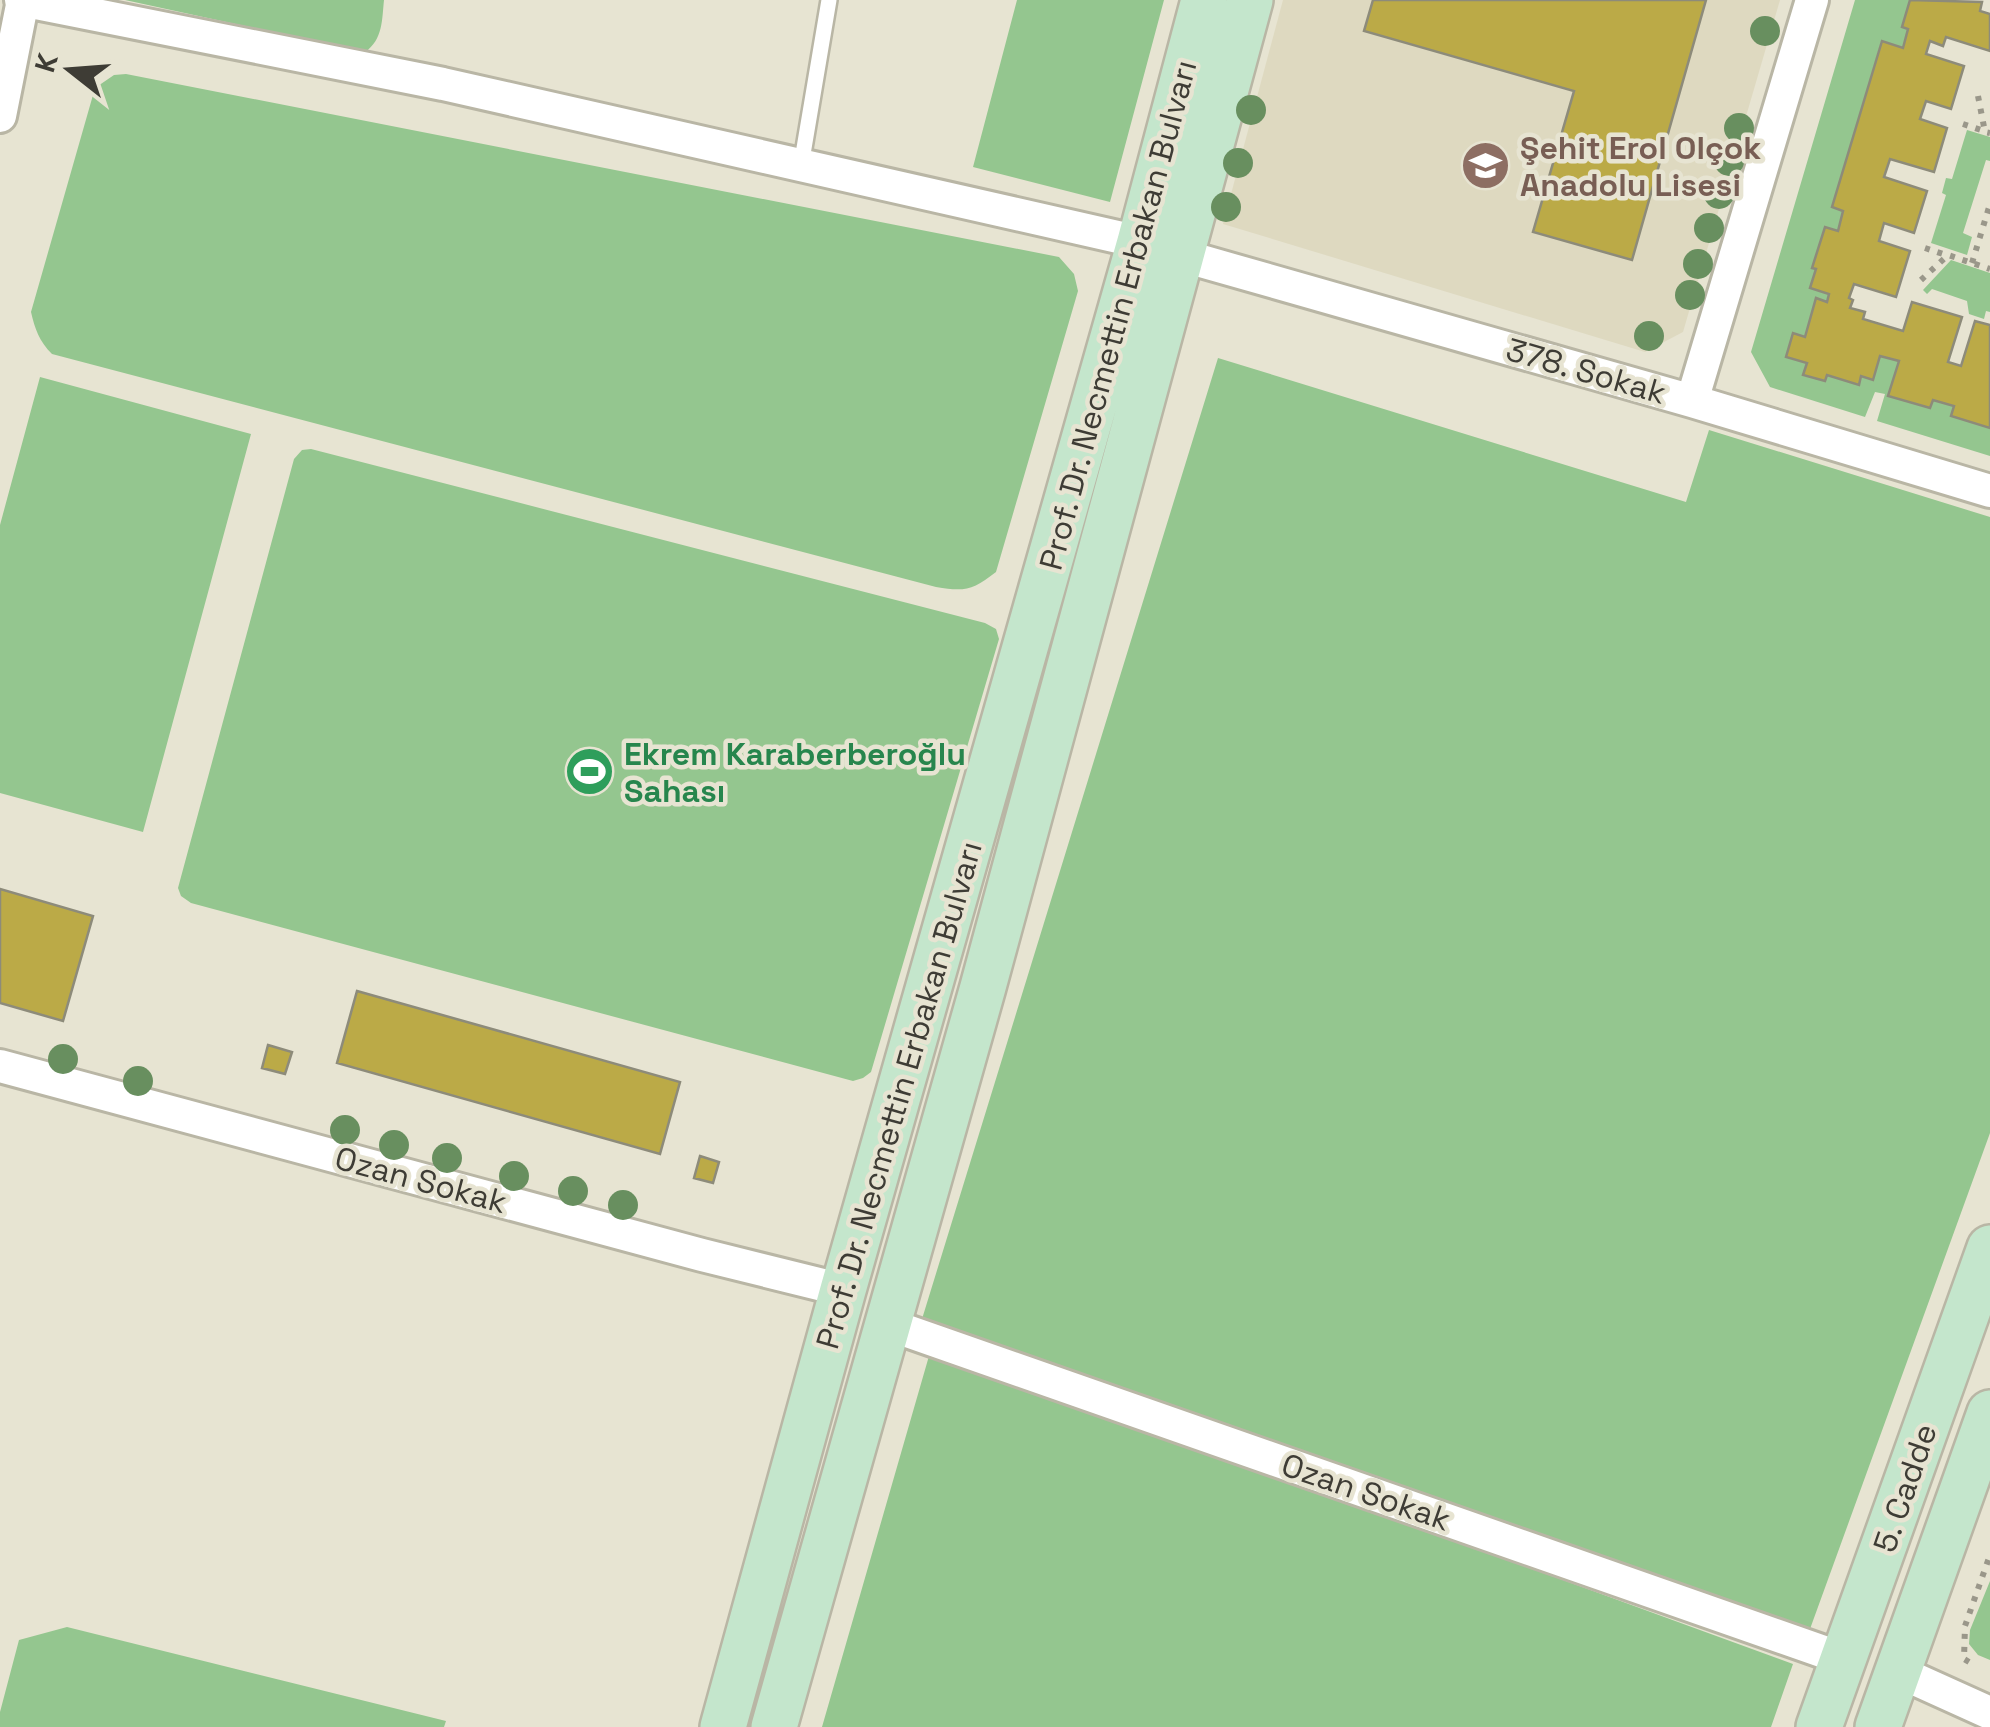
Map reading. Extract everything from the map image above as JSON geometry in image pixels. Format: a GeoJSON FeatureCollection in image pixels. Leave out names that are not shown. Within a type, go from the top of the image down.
{"type":"FeatureCollection","features":[{"type":"Feature","properties":{"kind":"main road","name":"Prof. Dr. Necmettin Erbakan Bulvarı"},"geometry":{"type":"LineString","coordinates":[[774,1727],[983,987],[1160,248],[1204,0]]}},
{"type":"Feature","properties":{"kind":"main road","name":"Prof. Dr. Necmettin Erbakan Bulvarı"},"geometry":{"type":"LineString","coordinates":[[724,1727],[843,1290],[1160,248],[1250,0]]}},
{"type":"Feature","properties":{"kind":"main road","name":"5. Cadde"},"geometry":{"type":"LineString","coordinates":[[1819,1727],[1990,1248]]}},
{"type":"Feature","properties":{"kind":"main road","name":"5. Cadde"},"geometry":{"type":"LineString","coordinates":[[1878,1727],[1990,1413]]}},
{"type":"Feature","properties":{"kind":"street","name":"378. Sokak"},"geometry":{"type":"LineString","coordinates":[[22,0],[443,84],[1160,248],[1990,491]]}},
{"type":"Feature","properties":{"kind":"street"},"geometry":{"type":"LineString","coordinates":[[0,116],[22,0]]}},
{"type":"Feature","properties":{"kind":"street"},"geometry":{"type":"LineString","coordinates":[[1692,401],[1812,0]]}},
{"type":"Feature","properties":{"kind":"street","name":"Ozan Sokak"},"geometry":{"type":"LineString","coordinates":[[0,1066],[702,1256],[843,1290]]}},
{"type":"Feature","properties":{"kind":"street","name":"Ozan Sokak"},"geometry":{"type":"LineString","coordinates":[[886,1329],[907,1331],[1844,1659]]}},
{"type":"Feature","properties":{"kind":"street"},"geometry":{"type":"LineString","coordinates":[[1897,1671],[1990,1713]]}},
{"type":"Feature","properties":{"kind":"lane"},"geometry":{"type":"LineString","coordinates":[[802,166],[829,0]]}},
{"type":"Feature","properties":{"kind":"path"},"geometry":{"type":"LineString","coordinates":[[1978,96],[1988,132]]}},
{"type":"Feature","properties":{"kind":"path"},"geometry":{"type":"LineString","coordinates":[[1963,124],[1988,132]]}},
{"type":"Feature","properties":{"kind":"path"},"geometry":{"type":"LineString","coordinates":[[1972,263],[1990,204]]}},
{"type":"Feature","properties":{"kind":"path"},"geometry":{"type":"LineString","coordinates":[[1926,248],[1990,269]]}},
{"type":"Feature","properties":{"kind":"path"},"geometry":{"type":"LineString","coordinates":[[1921,280],[1948,255]]}},
{"type":"Feature","properties":{"kind":"path"},"geometry":{"type":"LineString","coordinates":[[1977,1665],[1964,1659],[1965,1626],[1990,1555]]}},
{"type":"Feature","properties":{"kind":"path"},"geometry":{"type":"LineString","coordinates":[[1977,1592],[1990,1586]]}},
{"type":"Feature","properties":{"kind":"shaded area","name":"Şehit Erol Olçok Anadolu Lisesi"},"geometry":{"type":"Polygon","coordinates":[[[1283,0],[1780,0],[1683,332],[1645,352],[1223,224],[1283,0]]]}},
{"type":"Feature","properties":{"kind":"green space"},"geometry":{"type":"Polygon","coordinates":[[[125,0],[384,0],[378,35],[365,52],[125,0]]]}},
{"type":"Feature","properties":{"kind":"green space"},"geometry":{"type":"Polygon","coordinates":[[[1017,0],[1164,0],[1110,202],[973,167],[1017,0]]]}},
{"type":"Feature","properties":{"kind":"green space"},"geometry":{"type":"Polygon","coordinates":[[[1855,0],[1910,0],[1903,26],[1908,29],[1903,48],[1881,42],[1832,207],[1843,211],[1838,231],[1825,227],[1812,268],[1829,294],[1827,302],[1816,299],[1805,337],[1793,334],[1786,356],[1807,363],[1804,375],[1825,381],[1827,375],[1858,384],[1861,376],[1873,379],[1880,356],[1899,361],[1929,408],[1933,400],[1954,406],[1952,415],[1990,428],[1990,456],[1877,421],[1885,394],[1875,392],[1865,417],[1770,387],[1751,352],[1855,0]]]}},
{"type":"Feature","properties":{"kind":"green space"},"geometry":{"type":"Polygon","coordinates":[[[126,74],[1059,257],[1074,274],[1078,291],[996,572],[968,588],[936,587],[52,354],[38,334],[31,312],[95,88],[114,75],[126,74]]]}},
{"type":"Feature","properties":{"kind":"green space"},"geometry":{"type":"Polygon","coordinates":[[[1967,130],[1990,137],[1990,161],[1986,160],[1963,233],[1972,237],[1967,255],[1931,243],[1946,195],[1942,193],[1946,178],[1952,179],[1967,130]]]}},
{"type":"Feature","properties":{"kind":"green space"},"geometry":{"type":"Polygon","coordinates":[[[1951,260],[1990,273],[1990,312],[1986,311],[1984,319],[1969,314],[1967,301],[1932,289],[1927,294],[1923,290],[1951,260]]]}},
{"type":"Feature","properties":{"kind":"green space"},"geometry":{"type":"Polygon","coordinates":[[[1218,358],[1686,502],[1709,430],[1990,517],[1990,1133],[1810,1629],[918,1332],[1218,358]]]}},
{"type":"Feature","properties":{"kind":"green space"},"geometry":{"type":"Polygon","coordinates":[[[40,377],[251,434],[143,832],[0,793],[0,525],[40,377]]]}},
{"type":"Feature","properties":{"kind":"green space","name":"Ekrem Karaberberoğlu Sahası"},"geometry":{"type":"Polygon","coordinates":[[[311,449],[985,623],[996,629],[999,639],[871,1072],[853,1081],[191,903],[181,896],[178,888],[294,459],[302,450],[311,449]]]}},
{"type":"Feature","properties":{"kind":"green space"},"geometry":{"type":"Polygon","coordinates":[[[931,1349],[1793,1664],[1771,1727],[822,1727],[931,1349]]]}},
{"type":"Feature","properties":{"kind":"green space"},"geometry":{"type":"Polygon","coordinates":[[[1990,1581],[1990,1660],[1978,1655],[1969,1644],[1970,1630],[1990,1581]]]}},
{"type":"Feature","properties":{"kind":"green space"},"geometry":{"type":"Polygon","coordinates":[[[67,1627],[446,1721],[444,1727],[0,1727],[0,1712],[19,1640],[67,1627]]]}},
{"type":"Feature","properties":{"kind":"building"},"geometry":{"type":"Polygon","coordinates":[[[1373,0],[1706,0],[1632,260],[1533,232],[1574,91],[1364,31],[1373,0]]]}},
{"type":"Feature","properties":{"kind":"building"},"geometry":{"type":"Polygon","coordinates":[[[1910,0],[1982,2],[1980,11],[1990,14],[1990,51],[1946,37],[1943,46],[1930,41],[1926,54],[1964,66],[1951,109],[1926,101],[1920,119],[1947,128],[1934,172],[1890,159],[1884,177],[1927,191],[1914,233],[1884,223],[1879,241],[1910,251],[1896,297],[1854,284],[1850,308],[1865,312],[1863,319],[1903,331],[1912,302],[1962,317],[1948,362],[1961,366],[1975,321],[1990,325],[1990,428],[1951,416],[1954,406],[1933,400],[1930,408],[1888,396],[1899,361],[1880,356],[1873,380],[1861,376],[1859,385],[1827,375],[1825,381],[1803,375],[1807,363],[1786,357],[1793,333],[1805,337],[1816,298],[1827,302],[1829,294],[1810,288],[1816,269],[1812,268],[1825,227],[1838,231],[1843,211],[1832,207],[1882,41],[1903,48],[1908,29],[1902,27],[1910,0]]]}},
{"type":"Feature","properties":{"kind":"building"},"geometry":{"type":"Polygon","coordinates":[[[0,889],[93,916],[63,1021],[0,1003],[0,889]]]}},
{"type":"Feature","properties":{"kind":"building"},"geometry":{"type":"Polygon","coordinates":[[[357,991],[680,1082],[660,1154],[337,1063],[357,991]]]}},
{"type":"Feature","properties":{"kind":"building"},"geometry":{"type":"Polygon","coordinates":[[[268,1045],[292,1052],[285,1074],[262,1068],[268,1045]]]}},
{"type":"Feature","properties":{"kind":"building"},"geometry":{"type":"Polygon","coordinates":[[[700,1156],[719,1162],[713,1183],[694,1178],[700,1156]]]}},
{"type":"Feature","properties":{"kind":"place","name":"Şehit Erol Olçok Anadolu Lisesi"},"geometry":{"type":"Point","coordinates":[1485,166]}},
{"type":"Feature","properties":{"kind":"place","name":"Ekrem Karaberberoğlu Sahası"},"geometry":{"type":"Point","coordinates":[589,772]}}]}
